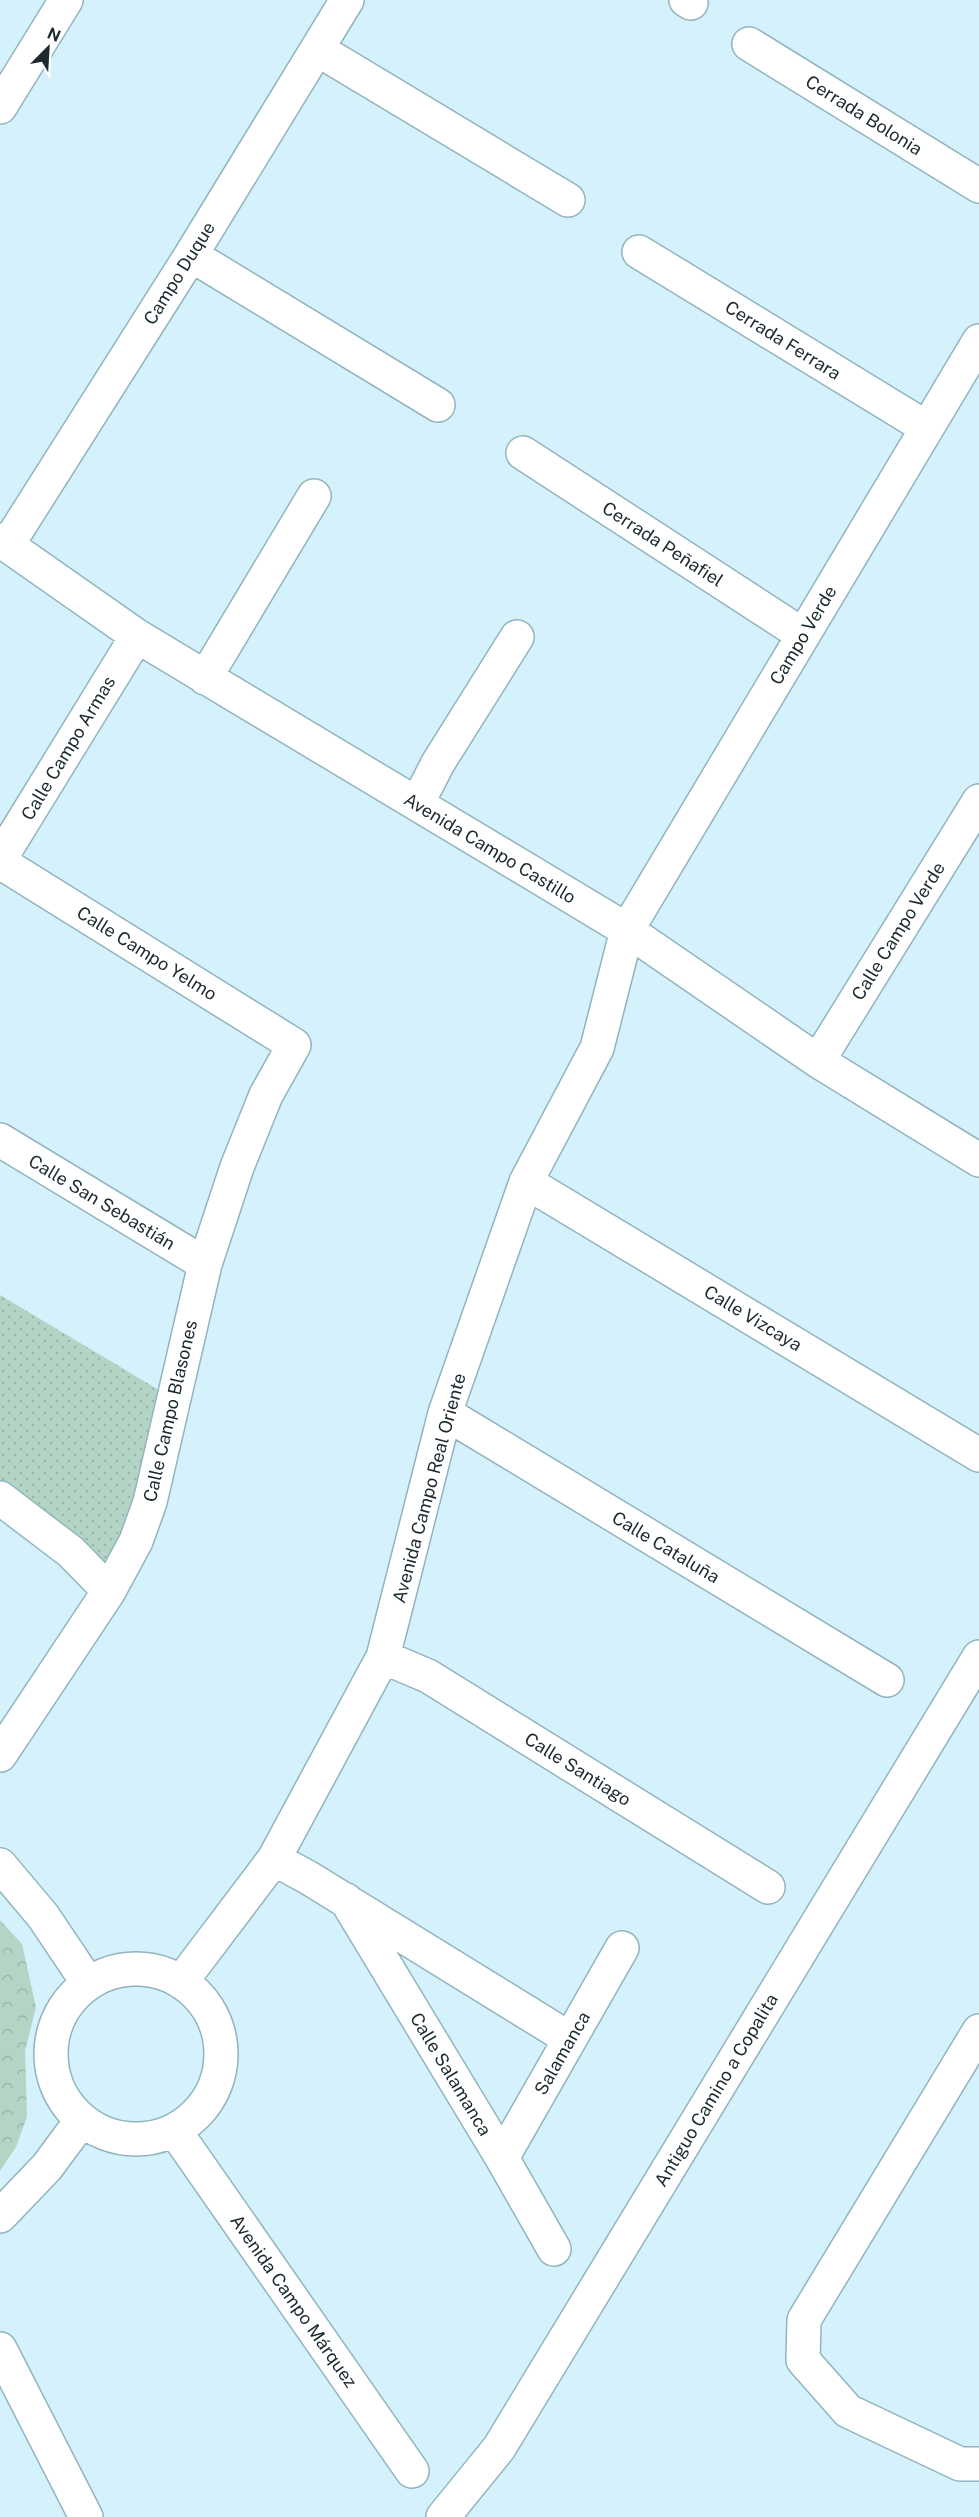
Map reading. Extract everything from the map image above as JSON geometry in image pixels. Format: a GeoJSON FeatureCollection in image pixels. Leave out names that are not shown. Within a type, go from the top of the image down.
{"type":"FeatureCollection","features":[{"type":"Feature","properties":{"kind":"street"},"geometry":{"type":"LineString","coordinates":[[0,107],[66,0]]}},
{"type":"Feature","properties":{"kind":"street","name":"Campo Duque"},"geometry":{"type":"LineString","coordinates":[[4,542],[191,255],[347,0]]}},
{"type":"Feature","properties":{"kind":"street","name":"Cerrada Bolonia"},"geometry":{"type":"LineString","coordinates":[[749,44],[979,186]]}},
{"type":"Feature","properties":{"kind":"street"},"geometry":{"type":"LineString","coordinates":[[317,49],[568,200]]}},
{"type":"Feature","properties":{"kind":"street","name":"Cerrada Ferrara"},"geometry":{"type":"LineString","coordinates":[[639,252],[927,428]]}},
{"type":"Feature","properties":{"kind":"street"},"geometry":{"type":"LineString","coordinates":[[191,255],[438,405]]}},
{"type":"Feature","properties":{"kind":"street","name":"Campo Verde"},"geometry":{"type":"LineString","coordinates":[[627,930],[979,341]]}},
{"type":"Feature","properties":{"kind":"street","name":"Cerrada Peñafiel"},"geometry":{"type":"LineString","coordinates":[[523,453],[803,635]]}},
{"type":"Feature","properties":{"kind":"street"},"geometry":{"type":"LineString","coordinates":[[205,678],[314,496]]}},
{"type":"Feature","properties":{"kind":"street","name":"Avenida Campo Castillo"},"geometry":{"type":"LineString","coordinates":[[4,542],[137,636],[627,930],[818,1061],[979,1160]]}},
{"type":"Feature","properties":{"kind":"street","name":"Calle Campo Armas"},"geometry":{"type":"LineString","coordinates":[[0,861],[137,636]]}},
{"type":"Feature","properties":{"kind":"street"},"geometry":{"type":"LineString","coordinates":[[417,804],[438,763],[517,637]]}},
{"type":"Feature","properties":{"kind":"street","name":"Calle Campo Verde"},"geometry":{"type":"LineString","coordinates":[[818,1061],[979,801]]}},
{"type":"Feature","properties":{"kind":"street","name":"Calle Campo Yelmo"},"geometry":{"type":"LineString","coordinates":[[0,861],[294,1045]]}},
{"type":"Feature","properties":{"kind":"street","name":"Avenida Campo Real Oriente"},"geometry":{"type":"LineString","coordinates":[[181,1982],[274,1859],[383,1657],[445,1413],[526,1182],[597,1048],[627,930]]}},
{"type":"Feature","properties":{"kind":"street","name":"Calle Campo Blasones"},"geometry":{"type":"LineString","coordinates":[[0,1755],[109,1591],[136,1541],[150,1502],[205,1264],[237,1167],[266,1095],[294,1045]]}},
{"type":"Feature","properties":{"kind":"street","name":"Calle San Sebastián"},"geometry":{"type":"LineString","coordinates":[[0,1140],[205,1264]]}},
{"type":"Feature","properties":{"kind":"street","name":"Calle Vizcaya"},"geometry":{"type":"LineString","coordinates":[[526,1182],[979,1455]]}},
{"type":"Feature","properties":{"kind":"street","name":"Calle Cataluña"},"geometry":{"type":"LineString","coordinates":[[445,1413],[887,1680]]}},
{"type":"Feature","properties":{"kind":"street"},"geometry":{"type":"LineString","coordinates":[[0,1498],[70,1552],[109,1591]]}},
{"type":"Feature","properties":{"kind":"street","name":"Calle Santiago"},"geometry":{"type":"LineString","coordinates":[[383,1657],[428,1676],[768,1887]]}},
{"type":"Feature","properties":{"kind":"street","name":"Antiguo Camino a Copalita"},"geometry":{"type":"LineString","coordinates":[[444,2517],[500,2448],[979,1657]]}},
{"type":"Feature","properties":{"kind":"street","name":"Calle Salamanca"},"geometry":{"type":"LineString","coordinates":[[274,1859],[346,1900],[570,2039]]}},
{"type":"Feature","properties":{"kind":"street"},"geometry":{"type":"LineString","coordinates":[[0,1865],[43,1916],[88,1983]]}},
{"type":"Feature","properties":{"kind":"street","name":"Calle Salamanca"},"geometry":{"type":"LineString","coordinates":[[346,1900],[502,2158],[554,2249]]}},
{"type":"Feature","properties":{"kind":"street","name":"Salamanca"},"geometry":{"type":"LineString","coordinates":[[502,2158],[622,1948]]}},
{"type":"Feature","properties":{"kind":"street"},"geometry":{"type":"LineString","coordinates":[[134,1969],[158,1972],[181,1982],[201,1998],[214,2020],[221,2046],[220,2071],[212,2095],[196,2116],[175,2131],[143,2140],[111,2137],[81,2121],[61,2096],[51,2067],[52,2035],[65,2006],[88,1983],[110,1973],[134,1969]]}},
{"type":"Feature","properties":{"kind":"street"},"geometry":{"type":"LineString","coordinates":[[979,2031],[804,2320],[804,2360],[848,2411],[960,2464],[979,2464]]}},
{"type":"Feature","properties":{"kind":"street"},"geometry":{"type":"LineString","coordinates":[[0,2216],[47,2167],[81,2121]]}},
{"type":"Feature","properties":{"kind":"street","name":"Avenida Campo Márquez"},"geometry":{"type":"LineString","coordinates":[[175,2131],[412,2471]]}},
{"type":"Feature","properties":{"kind":"street"},"geometry":{"type":"LineString","coordinates":[[0,2349],[86,2517]]}},
{"type":"Feature","properties":{"kind":"green space"},"geometry":{"type":"Polygon","coordinates":[[[0,1295],[174,1399],[109,1591],[0,1500],[0,1295]]]}},
{"type":"Feature","properties":{"kind":"green space"},"geometry":{"type":"Polygon","coordinates":[[[0,1920],[22,1944],[36,2007],[25,2051],[27,2117],[16,2147],[0,2171],[0,1920]]]}}]}
